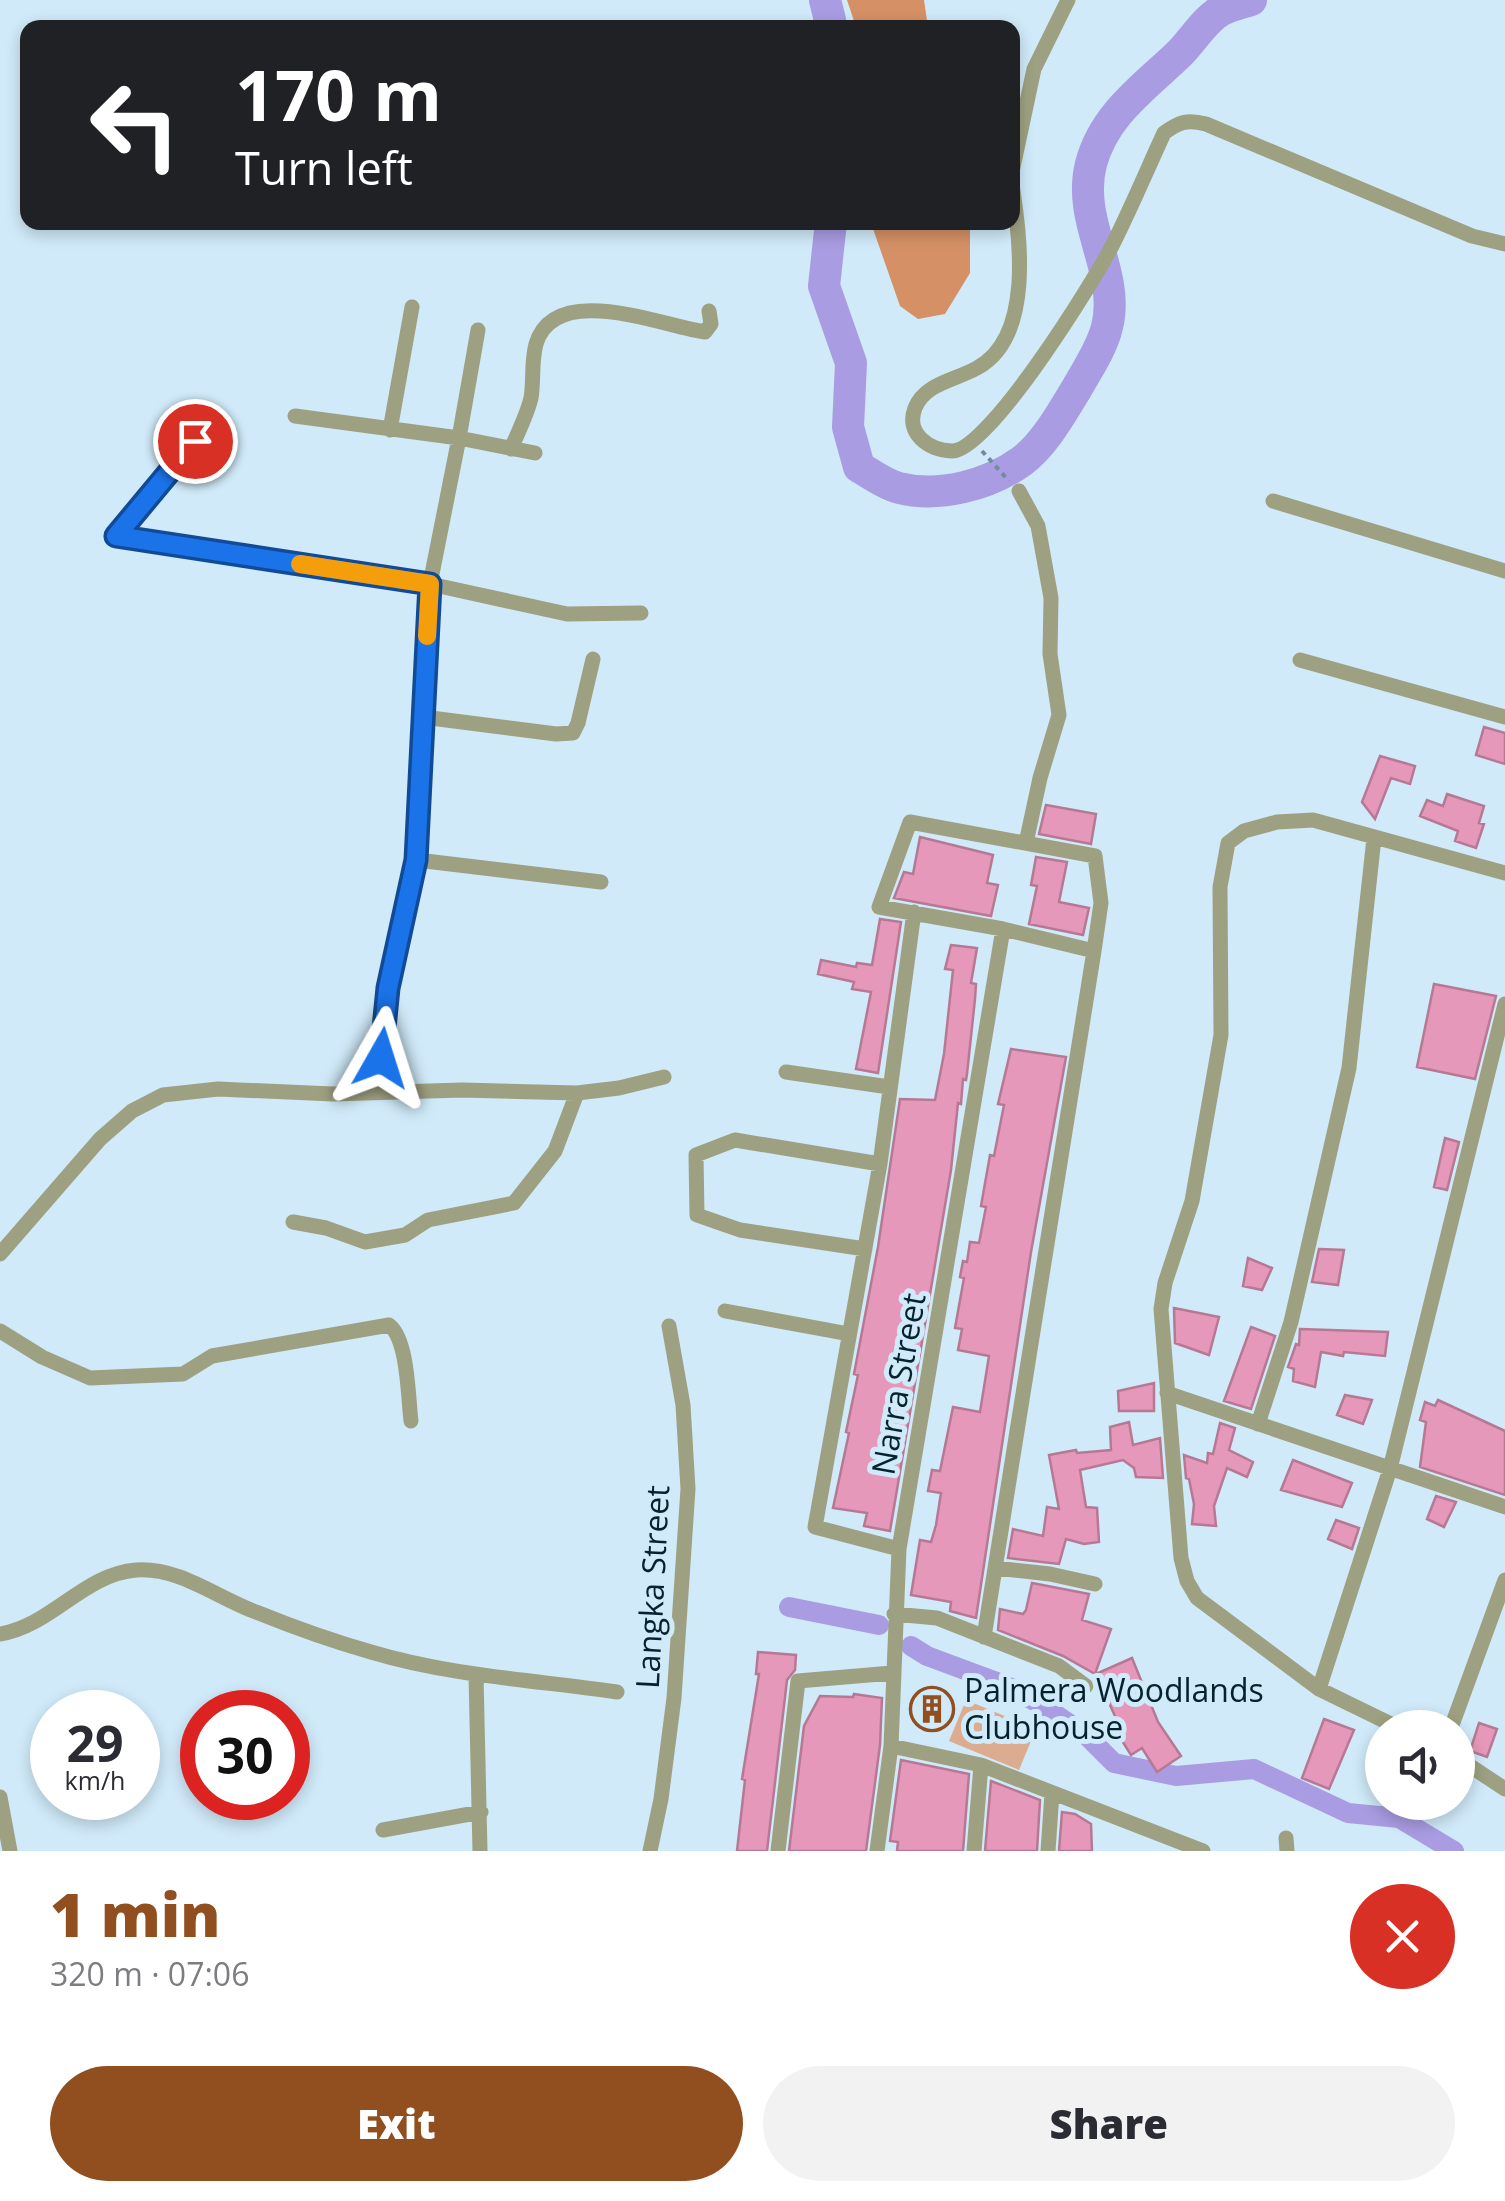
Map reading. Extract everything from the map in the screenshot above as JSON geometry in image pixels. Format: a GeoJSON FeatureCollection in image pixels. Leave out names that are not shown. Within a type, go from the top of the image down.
{"type":"FeatureCollection","features":[{"type":"Feature","properties":{"kind":"street"},"geometry":{"type":"LineString","coordinates":[[1020,135],[1034,69],[1068,0]]}},
{"type":"Feature","properties":{"kind":"street"},"geometry":{"type":"LineString","coordinates":[[1019,230],[1019,282],[1014,320],[997,353],[926,392],[916,405],[912,422],[918,436],[932,448],[957,452],[976,442],[1082,300],[1164,133],[1180,122],[1194,120],[1472,236],[1505,244]]}},
{"type":"Feature","properties":{"kind":"street"},"geometry":{"type":"LineString","coordinates":[[390,430],[412,307]]}},
{"type":"Feature","properties":{"kind":"street"},"geometry":{"type":"LineString","coordinates":[[511,448],[531,397],[536,346],[546,327],[567,314],[588,310],[703,332],[711,324],[709,310]]}},
{"type":"Feature","properties":{"kind":"street"},"geometry":{"type":"LineString","coordinates":[[378,1093],[388,988],[416,860],[430,584],[478,330]]}},
{"type":"Feature","properties":{"kind":"street"},"geometry":{"type":"LineString","coordinates":[[296,416],[459,438],[535,454]]}},
{"type":"Feature","properties":{"kind":"street"},"geometry":{"type":"LineString","coordinates":[[195,441],[116,536],[430,584],[568,614],[642,612]]}},
{"type":"Feature","properties":{"kind":"street"},"geometry":{"type":"LineString","coordinates":[[1019,492],[1038,526],[1042,544],[1051,598],[1050,654],[1059,715],[1026,843]]}},
{"type":"Feature","properties":{"kind":"street"},"geometry":{"type":"LineString","coordinates":[[1272,501],[1505,570]]}},
{"type":"Feature","properties":{"kind":"street"},"geometry":{"type":"LineString","coordinates":[[422,717],[573,733],[593,659]]}},
{"type":"Feature","properties":{"kind":"street"},"geometry":{"type":"LineString","coordinates":[[1300,660],[1505,717]]}},
{"type":"Feature","properties":{"kind":"street"},"geometry":{"type":"LineString","coordinates":[[1365,1711],[1319,1689],[1197,1598],[1181,1558],[1161,1309],[1165,1283],[1192,1201],[1220,1034],[1220,887],[1228,843],[1244,831],[1277,822],[1313,820],[1505,873]]}},
{"type":"Feature","properties":{"kind":"street"},"geometry":{"type":"LineString","coordinates":[[984,1638],[1094,951],[1100,903],[1095,856],[910,822],[879,907],[1094,951]]}},
{"type":"Feature","properties":{"kind":"street"},"geometry":{"type":"LineString","coordinates":[[1258,1424],[1290,1322],[1349,1068],[1374,838]]}},
{"type":"Feature","properties":{"kind":"street"},"geometry":{"type":"LineString","coordinates":[[416,860],[601,882]]}},
{"type":"Feature","properties":{"kind":"street"},"geometry":{"type":"LineString","coordinates":[[899,1549],[815,1527],[880,1164],[914,912]]}},
{"type":"Feature","properties":{"kind":"street","name":"Narra Street"},"geometry":{"type":"LineString","coordinates":[[878,1851],[891,1746],[899,1549],[1004,930]]}},
{"type":"Feature","properties":{"kind":"street"},"geometry":{"type":"LineString","coordinates":[[1319,1689],[1390,1469],[1505,1004]]}},
{"type":"Feature","properties":{"kind":"street"},"geometry":{"type":"LineString","coordinates":[[786,1072],[889,1087]]}},
{"type":"Feature","properties":{"kind":"street"},"geometry":{"type":"LineString","coordinates":[[0,1254],[100,1139],[132,1111],[162,1095],[218,1090],[577,1093],[664,1077]]}},
{"type":"Feature","properties":{"kind":"street"},"geometry":{"type":"LineString","coordinates":[[293,1222],[326,1228],[365,1242],[405,1235],[428,1220],[514,1203],[555,1151],[577,1093]]}},
{"type":"Feature","properties":{"kind":"street"},"geometry":{"type":"LineString","coordinates":[[864,1250],[740,1230],[697,1215],[696,1155],[735,1140],[880,1164]]}},
{"type":"Feature","properties":{"kind":"street"},"geometry":{"type":"LineString","coordinates":[[725,1311],[850,1334]]}},
{"type":"Feature","properties":{"kind":"street"},"geometry":{"type":"LineString","coordinates":[[0,1331],[42,1357],[90,1378],[183,1374],[212,1356],[389,1324],[401,1341],[411,1421]]}},
{"type":"Feature","properties":{"kind":"street","name":"Langka Street"},"geometry":{"type":"LineString","coordinates":[[650,1851],[662,1799],[674,1698],[688,1488],[684,1405],[670,1326]]}},
{"type":"Feature","properties":{"kind":"street"},"geometry":{"type":"LineString","coordinates":[[1167,1393],[1505,1507]]}},
{"type":"Feature","properties":{"kind":"street"},"geometry":{"type":"LineString","coordinates":[[996,1568],[1094,1584]]}},
{"type":"Feature","properties":{"kind":"street"},"geometry":{"type":"LineString","coordinates":[[0,1634],[34,1624],[103,1580],[142,1570],[190,1581],[254,1612],[368,1652],[434,1669],[530,1678],[617,1692]]}},
{"type":"Feature","properties":{"kind":"street"},"geometry":{"type":"LineString","coordinates":[[1458,1710],[1505,1580]]}},
{"type":"Feature","properties":{"kind":"street"},"geometry":{"type":"LineString","coordinates":[[894,1614],[937,1618],[1059,1666],[1086,1686]]}},
{"type":"Feature","properties":{"kind":"street"},"geometry":{"type":"LineString","coordinates":[[778,1851],[798,1681],[892,1674]]}},
{"type":"Feature","properties":{"kind":"street"},"geometry":{"type":"LineString","coordinates":[[476,1675],[480,1851]]}},
{"type":"Feature","properties":{"kind":"street"},"geometry":{"type":"LineString","coordinates":[[891,1746],[980,1765],[1203,1851]]}},
{"type":"Feature","properties":{"kind":"street"},"geometry":{"type":"LineString","coordinates":[[974,1851],[980,1765]]}},
{"type":"Feature","properties":{"kind":"street"},"geometry":{"type":"LineString","coordinates":[[1475,1769],[1505,1789]]}},
{"type":"Feature","properties":{"kind":"street"},"geometry":{"type":"LineString","coordinates":[[1048,1851],[1052,1793]]}},
{"type":"Feature","properties":{"kind":"street"},"geometry":{"type":"LineString","coordinates":[[0,1797],[10,1851]]}},
{"type":"Feature","properties":{"kind":"street"},"geometry":{"type":"LineString","coordinates":[[383,1830],[481,1812]]}},
{"type":"Feature","properties":{"kind":"path"},"geometry":{"type":"LineString","coordinates":[[980,449],[1019,492]]}},
{"type":"Feature","properties":{"kind":"shaded area"},"geometry":{"type":"Polygon","coordinates":[[[847,0],[924,0],[927,20],[854,20],[847,0]]]}},
{"type":"Feature","properties":{"kind":"shaded area"},"geometry":{"type":"Polygon","coordinates":[[[873,230],[970,230],[970,273],[945,314],[918,319],[900,306],[873,230]]]}},
{"type":"Feature","properties":{"kind":"shaded area"},"geometry":{"type":"Polygon","coordinates":[[[966,1700],[1036,1729],[1019,1770],[949,1741],[966,1700]]]}},
{"type":"Feature","properties":{"kind":"building"},"geometry":{"type":"Polygon","coordinates":[[[1484,727],[1505,733],[1505,764],[1476,755],[1484,727]]]}},
{"type":"Feature","properties":{"kind":"building"},"geometry":{"type":"Polygon","coordinates":[[[1380,756],[1415,766],[1410,784],[1391,778],[1375,819],[1362,802],[1380,756]]]}},
{"type":"Feature","properties":{"kind":"building"},"geometry":{"type":"Polygon","coordinates":[[[1447,794],[1484,806],[1479,823],[1484,824],[1476,848],[1455,841],[1458,831],[1420,816],[1427,800],[1443,806],[1447,794]]]}},
{"type":"Feature","properties":{"kind":"building"},"geometry":{"type":"Polygon","coordinates":[[[1046,805],[1096,814],[1091,844],[1039,834],[1046,805]]]}},
{"type":"Feature","properties":{"kind":"building"},"geometry":{"type":"Polygon","coordinates":[[[920,837],[993,855],[987,883],[998,885],[991,916],[894,898],[904,872],[913,874],[920,837]]]}},
{"type":"Feature","properties":{"kind":"building"},"geometry":{"type":"Polygon","coordinates":[[[1036,857],[1067,862],[1059,902],[1089,908],[1083,935],[1029,924],[1037,886],[1031,885],[1036,857]]]}},
{"type":"Feature","properties":{"kind":"building"},"geometry":{"type":"Polygon","coordinates":[[[880,919],[901,922],[878,1073],[856,1069],[871,992],[852,989],[854,982],[818,974],[821,960],[856,967],[857,963],[872,965],[880,919]]]}},
{"type":"Feature","properties":{"kind":"building"},"geometry":{"type":"Polygon","coordinates":[[[951,945],[977,948],[971,983],[976,984],[975,999],[967,1074],[961,1104],[958,1103],[951,1170],[890,1531],[864,1526],[867,1513],[833,1508],[849,1433],[846,1432],[858,1375],[854,1374],[900,1099],[935,1100],[953,970],[945,969],[951,945]]]}},
{"type":"Feature","properties":{"kind":"building"},"geometry":{"type":"Polygon","coordinates":[[[1434,984],[1496,996],[1475,1079],[1417,1067],[1434,984]]]}},
{"type":"Feature","properties":{"kind":"building"},"geometry":{"type":"Polygon","coordinates":[[[1011,1049],[1066,1057],[1031,1252],[976,1618],[950,1611],[951,1602],[911,1595],[920,1540],[931,1542],[936,1525],[941,1493],[928,1491],[932,1470],[940,1471],[953,1407],[980,1412],[989,1356],[958,1350],[962,1329],[955,1328],[964,1278],[960,1277],[963,1261],[967,1262],[970,1242],[979,1243],[986,1207],[981,1206],[1004,1105],[998,1104],[1011,1049]]]}},
{"type":"Feature","properties":{"kind":"building"},"geometry":{"type":"Polygon","coordinates":[[[1445,1138],[1459,1142],[1447,1190],[1434,1187],[1445,1138]]]}},
{"type":"Feature","properties":{"kind":"building"},"geometry":{"type":"Polygon","coordinates":[[[1319,1249],[1344,1250],[1338,1285],[1312,1282],[1319,1249]]]}},
{"type":"Feature","properties":{"kind":"building"},"geometry":{"type":"Polygon","coordinates":[[[1248,1258],[1272,1268],[1262,1290],[1243,1286],[1248,1258]]]}},
{"type":"Feature","properties":{"kind":"building"},"geometry":{"type":"Polygon","coordinates":[[[1174,1308],[1219,1317],[1209,1355],[1175,1343],[1174,1308]]]}},
{"type":"Feature","properties":{"kind":"building"},"geometry":{"type":"Polygon","coordinates":[[[1251,1327],[1275,1336],[1251,1409],[1224,1401],[1251,1327]]]}},
{"type":"Feature","properties":{"kind":"building"},"geometry":{"type":"Polygon","coordinates":[[[1300,1329],[1388,1332],[1385,1356],[1321,1352],[1315,1387],[1293,1381],[1294,1369],[1288,1367],[1296,1344],[1299,1345],[1300,1329]]]}},
{"type":"Feature","properties":{"kind":"building"},"geometry":{"type":"Polygon","coordinates":[[[1154,1383],[1154,1411],[1119,1411],[1118,1391],[1154,1383]]]}},
{"type":"Feature","properties":{"kind":"building"},"geometry":{"type":"Polygon","coordinates":[[[1345,1395],[1372,1400],[1363,1424],[1337,1415],[1345,1395]]]}},
{"type":"Feature","properties":{"kind":"building"},"geometry":{"type":"Polygon","coordinates":[[[1438,1400],[1505,1431],[1505,1495],[1420,1467],[1426,1422],[1420,1420],[1425,1402],[1435,1406],[1438,1400]]]}},
{"type":"Feature","properties":{"kind":"building"},"geometry":{"type":"Polygon","coordinates":[[[1129,1422],[1133,1445],[1160,1438],[1163,1478],[1136,1477],[1134,1468],[1123,1460],[1080,1470],[1086,1507],[1097,1508],[1099,1542],[1084,1544],[1066,1539],[1059,1564],[1008,1558],[1013,1529],[1043,1536],[1047,1507],[1059,1509],[1049,1455],[1111,1450],[1110,1427],[1129,1422]]]}},
{"type":"Feature","properties":{"kind":"building"},"geometry":{"type":"Polygon","coordinates":[[[1220,1423],[1235,1428],[1229,1450],[1253,1462],[1247,1477],[1227,1468],[1214,1506],[1216,1526],[1192,1524],[1194,1504],[1184,1455],[1207,1463],[1220,1423]]]}},
{"type":"Feature","properties":{"kind":"building"},"geometry":{"type":"Polygon","coordinates":[[[1293,1460],[1352,1483],[1342,1507],[1281,1490],[1293,1460]]]}},
{"type":"Feature","properties":{"kind":"building"},"geometry":{"type":"Polygon","coordinates":[[[1436,1496],[1456,1502],[1444,1527],[1427,1519],[1436,1496]]]}},
{"type":"Feature","properties":{"kind":"building"},"geometry":{"type":"Polygon","coordinates":[[[1336,1520],[1359,1528],[1352,1549],[1328,1539],[1336,1520]]]}},
{"type":"Feature","properties":{"kind":"building"},"geometry":{"type":"Polygon","coordinates":[[[1032,1583],[1089,1594],[1082,1620],[1111,1629],[1095,1674],[1063,1656],[998,1630],[1000,1609],[1023,1614],[1026,1610],[1032,1583]]]}},
{"type":"Feature","properties":{"kind":"building"},"geometry":{"type":"Polygon","coordinates":[[[758,1652],[796,1655],[795,1670],[787,1680],[767,1851],[737,1851],[745,1780],[742,1779],[759,1674],[758,1652]]]}},
{"type":"Feature","properties":{"kind":"building"},"geometry":{"type":"Polygon","coordinates":[[[1132,1658],[1158,1722],[1181,1756],[1157,1772],[1142,1748],[1131,1755],[1119,1736],[1123,1734],[1096,1674],[1132,1658]]]}},
{"type":"Feature","properties":{"kind":"building","name":"Palmera Woodlands Clubhouse"},"geometry":{"type":"Polygon","coordinates":[[[925,1693],[947,1701],[939,1724],[917,1716],[925,1693]]]}},
{"type":"Feature","properties":{"kind":"building"},"geometry":{"type":"Polygon","coordinates":[[[854,1694],[882,1698],[866,1851],[789,1851],[804,1726],[820,1696],[854,1694]]]}},
{"type":"Feature","properties":{"kind":"building"},"geometry":{"type":"Polygon","coordinates":[[[1324,1719],[1354,1730],[1329,1789],[1302,1778],[1324,1719]]]}},
{"type":"Feature","properties":{"kind":"building"},"geometry":{"type":"Polygon","coordinates":[[[1479,1723],[1497,1729],[1487,1757],[1475,1753],[1479,1723]]]}},
{"type":"Feature","properties":{"kind":"building"},"geometry":{"type":"Polygon","coordinates":[[[901,1760],[969,1774],[963,1851],[897,1851],[898,1842],[890,1841],[901,1760]]]}},
{"type":"Feature","properties":{"kind":"building"},"geometry":{"type":"Polygon","coordinates":[[[991,1781],[1040,1800],[1037,1851],[985,1851],[991,1781]]]}},
{"type":"Feature","properties":{"kind":"building"},"geometry":{"type":"Polygon","coordinates":[[[1062,1812],[1075,1814],[1091,1824],[1092,1851],[1059,1851],[1062,1812]]]}},
{"type":"Feature","properties":{"kind":"waterway"},"geometry":{"type":"LineString","coordinates":[[825,0],[830,20]]}},
{"type":"Feature","properties":{"kind":"waterway"},"geometry":{"type":"LineString","coordinates":[[830,230],[824,286],[851,363],[848,427],[859,467],[894,487],[914,491],[963,487],[1009,469],[1030,454],[1052,427],[1094,359],[1107,327],[1108,286],[1093,227],[1088,185],[1091,164],[1105,130],[1127,102],[1211,18],[1225,8],[1251,0]]}},
{"type":"Feature","properties":{"kind":"waterway"},"geometry":{"type":"LineString","coordinates":[[789,1607],[879,1625]]}},
{"type":"Feature","properties":{"kind":"waterway"},"geometry":{"type":"LineString","coordinates":[[911,1646],[927,1656],[1005,1685],[1042,1705],[1087,1736],[1114,1763],[1176,1776],[1254,1769],[1348,1813],[1399,1818],[1454,1851]]}},
{"type":"Feature","properties":{"kind":"slow traffic"},"geometry":{"type":"LineString","coordinates":[[300,564],[430,584],[427,636]]}},
{"type":"Feature","properties":{"kind":"place","name":"Palmera Woodlands Clubhouse"},"geometry":{"type":"Point","coordinates":[932,1709]}},
{"type":"Feature","properties":{"kind":"route"},"geometry":{"type":"LineString","coordinates":[[195,441],[116,536],[430,584],[416,860],[388,988],[381,1058]]}}]}
